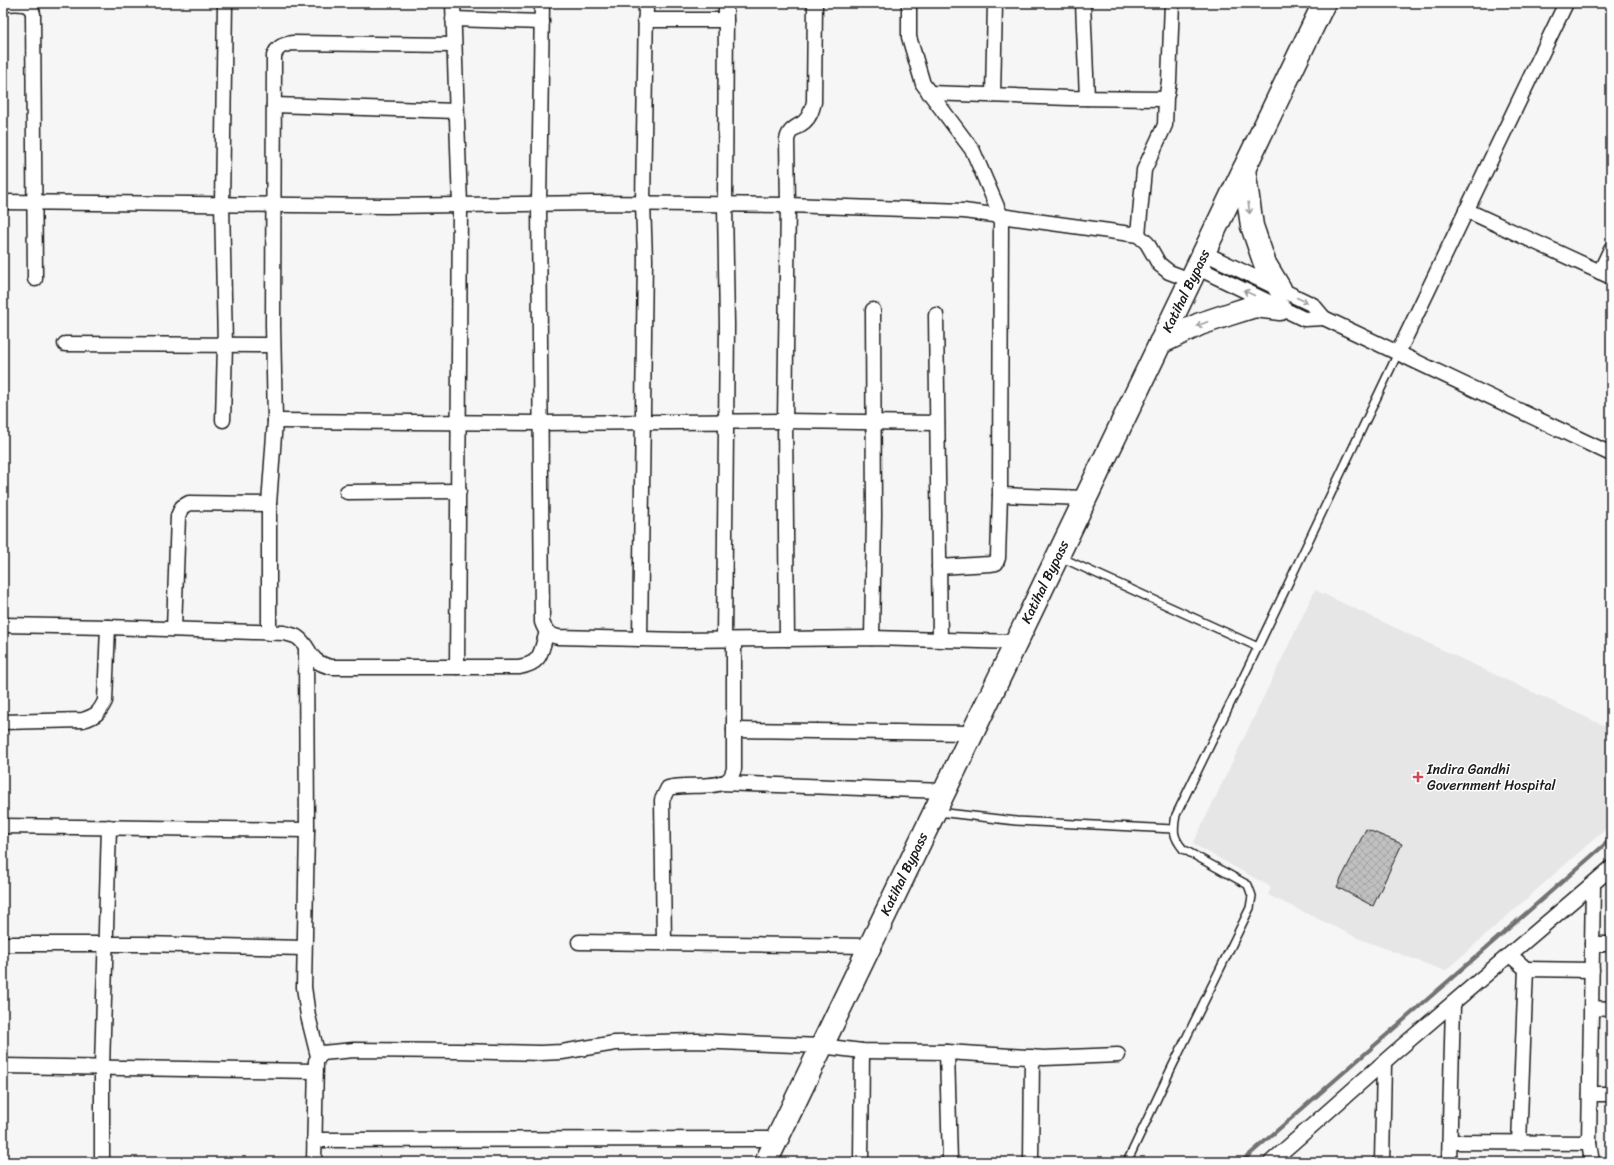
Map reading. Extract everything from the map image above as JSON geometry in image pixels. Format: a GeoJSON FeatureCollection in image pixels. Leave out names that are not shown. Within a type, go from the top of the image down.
{"type":"FeatureCollection","features":[{"type":"Feature","properties":{"kind":"main road","name":"Katihal Bypass"},"geometry":{"type":"LineString","coordinates":[[766,1162],[1324,3]]}},
{"type":"Feature","properties":{"kind":"main road"},"geometry":{"type":"LineString","coordinates":[[1160,343],[1200,324],[1280,299],[1265,264],[1252,226],[1244,169]]}},
{"type":"Feature","properties":{"kind":"street"},"geometry":{"type":"LineString","coordinates":[[223,420],[225,345],[222,204],[225,3]]}},
{"type":"Feature","properties":{"kind":"street"},"geometry":{"type":"LineString","coordinates":[[453,3],[460,205],[458,667]]}},
{"type":"Feature","properties":{"kind":"street"},"geometry":{"type":"LineString","coordinates":[[542,3],[539,204],[540,423],[542,622],[547,632],[558,637],[640,639],[872,638],[1016,642]]}},
{"type":"Feature","properties":{"kind":"street"},"geometry":{"type":"LineString","coordinates":[[640,639],[644,422],[645,259],[643,204],[646,3]]}},
{"type":"Feature","properties":{"kind":"street"},"geometry":{"type":"LineString","coordinates":[[720,783],[729,780],[732,775],[734,730],[729,639],[725,422],[727,325],[725,205],[726,3]]}},
{"type":"Feature","properties":{"kind":"street"},"geometry":{"type":"LineString","coordinates":[[787,639],[785,421],[788,205],[787,140],[788,134],[808,117],[814,102],[815,3]]}},
{"type":"Feature","properties":{"kind":"street"},"geometry":{"type":"LineString","coordinates":[[909,3],[909,37],[923,84],[973,150],[1001,216],[1000,496],[998,558],[996,563],[990,564],[939,567]]}},
{"type":"Feature","properties":{"kind":"street"},"geometry":{"type":"LineString","coordinates":[[993,95],[995,3]]}},
{"type":"Feature","properties":{"kind":"street"},"geometry":{"type":"LineString","coordinates":[[1082,3],[1086,98]]}},
{"type":"Feature","properties":{"kind":"street"},"geometry":{"type":"LineString","coordinates":[[1138,235],[1144,170],[1165,125],[1166,97],[1169,81],[1172,3]]}},
{"type":"Feature","properties":{"kind":"street"},"geometry":{"type":"LineString","coordinates":[[1398,353],[1566,3]]}},
{"type":"Feature","properties":{"kind":"street"},"geometry":{"type":"LineString","coordinates":[[3,4],[27,5],[32,10],[35,279]]}},
{"type":"Feature","properties":{"kind":"street"},"geometry":{"type":"LineString","coordinates":[[453,19],[542,22]]}},
{"type":"Feature","properties":{"kind":"street"},"geometry":{"type":"LineString","coordinates":[[645,20],[726,20]]}},
{"type":"Feature","properties":{"kind":"street"},"geometry":{"type":"LineString","coordinates":[[269,633],[270,504],[275,421],[273,345],[274,56],[279,47],[292,43],[454,46]]}},
{"type":"Feature","properties":{"kind":"street"},"geometry":{"type":"LineString","coordinates":[[929,93],[1086,98],[1164,99],[1166,97]]}},
{"type":"Feature","properties":{"kind":"street"},"geometry":{"type":"LineString","coordinates":[[274,105],[456,111]]}},
{"type":"Feature","properties":{"kind":"street"},"geometry":{"type":"LineString","coordinates":[[3,202],[460,205],[788,205],[964,211],[1138,235],[1147,243],[1159,264],[1169,272],[1197,267],[1280,299],[1313,305],[1324,318],[1611,454]]}},
{"type":"Feature","properties":{"kind":"street"},"geometry":{"type":"LineString","coordinates":[[1466,210],[1605,275],[1611,249]]}},
{"type":"Feature","properties":{"kind":"street"},"geometry":{"type":"LineString","coordinates":[[1197,267],[1280,299],[1304,320],[1324,318]]}},
{"type":"Feature","properties":{"kind":"street"},"geometry":{"type":"LineString","coordinates":[[872,638],[874,516],[873,310]]}},
{"type":"Feature","properties":{"kind":"street"},"geometry":{"type":"LineString","coordinates":[[936,315],[940,639]]}},
{"type":"Feature","properties":{"kind":"street"},"geometry":{"type":"LineString","coordinates":[[65,344],[273,345]]}},
{"type":"Feature","properties":{"kind":"street"},"geometry":{"type":"LineString","coordinates":[[275,421],[459,423],[785,421],[937,423]]}},
{"type":"Feature","properties":{"kind":"street"},"geometry":{"type":"LineString","coordinates":[[346,492],[459,491]]}},
{"type":"Feature","properties":{"kind":"street"},"geometry":{"type":"LineString","coordinates":[[1000,496],[1086,498]]}},
{"type":"Feature","properties":{"kind":"street"},"geometry":{"type":"LineString","coordinates":[[174,629],[178,516],[182,507],[189,503],[270,504]]}},
{"type":"Feature","properties":{"kind":"street"},"geometry":{"type":"LineString","coordinates":[[3,625],[174,629],[292,635],[298,638],[311,656],[318,662],[332,667],[519,667],[529,665],[539,658],[547,632]]}},
{"type":"Feature","properties":{"kind":"street"},"geometry":{"type":"LineString","coordinates":[[3,722],[83,720],[93,717],[100,711],[105,701],[108,627]]}},
{"type":"Feature","properties":{"kind":"street"},"geometry":{"type":"LineString","coordinates":[[306,649],[307,830],[304,987],[305,1003],[318,1056],[315,1071],[314,1162]]}},
{"type":"Feature","properties":{"kind":"street"},"geometry":{"type":"LineString","coordinates":[[734,730],[972,733]]}},
{"type":"Feature","properties":{"kind":"street"},"geometry":{"type":"LineString","coordinates":[[664,943],[662,800],[668,788],[720,783],[944,791]]}},
{"type":"Feature","properties":{"kind":"street"},"geometry":{"type":"LineString","coordinates":[[3,826],[307,830]]}},
{"type":"Feature","properties":{"kind":"street"},"geometry":{"type":"LineString","coordinates":[[102,1162],[102,1067],[109,827]]}},
{"type":"Feature","properties":{"kind":"street"},"geometry":{"type":"LineString","coordinates":[[1272,1162],[1452,1004],[1611,868]]}},
{"type":"Feature","properties":{"kind":"street"},"geometry":{"type":"LineString","coordinates":[[1592,1162],[1589,1143],[1593,884]]}},
{"type":"Feature","properties":{"kind":"street"},"geometry":{"type":"LineString","coordinates":[[579,942],[870,946]]}},
{"type":"Feature","properties":{"kind":"street"},"geometry":{"type":"LineString","coordinates":[[3,944],[143,944],[304,948]]}},
{"type":"Feature","properties":{"kind":"street"},"geometry":{"type":"LineString","coordinates":[[1592,944],[1611,944]]}},
{"type":"Feature","properties":{"kind":"street"},"geometry":{"type":"LineString","coordinates":[[1510,955],[1526,969],[1592,970]]}},
{"type":"Feature","properties":{"kind":"street"},"geometry":{"type":"LineString","coordinates":[[1519,1143],[1526,969]]}},
{"type":"Feature","properties":{"kind":"street"},"geometry":{"type":"LineString","coordinates":[[1449,1162],[1452,1004]]}},
{"type":"Feature","properties":{"kind":"street"},"geometry":{"type":"LineString","coordinates":[[1591,1008],[1611,1009]]}},
{"type":"Feature","properties":{"kind":"street"},"geometry":{"type":"LineString","coordinates":[[318,1056],[327,1052],[354,1050],[458,1051],[540,1054],[562,1052],[615,1043],[666,1041],[822,1046],[862,1051],[947,1052],[1032,1057],[1118,1055]]}},
{"type":"Feature","properties":{"kind":"street"},"geometry":{"type":"LineString","coordinates":[[861,1162],[862,1051]]}},
{"type":"Feature","properties":{"kind":"street"},"geometry":{"type":"LineString","coordinates":[[947,1052],[950,1162]]}},
{"type":"Feature","properties":{"kind":"street"},"geometry":{"type":"LineString","coordinates":[[1032,1057],[1032,1162]]}},
{"type":"Feature","properties":{"kind":"street"},"geometry":{"type":"LineString","coordinates":[[1382,1162],[1384,1063]]}},
{"type":"Feature","properties":{"kind":"street"},"geometry":{"type":"LineString","coordinates":[[3,1066],[315,1071]]}},
{"type":"Feature","properties":{"kind":"street"},"geometry":{"type":"LineString","coordinates":[[1590,1094],[1611,1094]]}},
{"type":"Feature","properties":{"kind":"street"},"geometry":{"type":"LineString","coordinates":[[314,1140],[777,1139]]}},
{"type":"Feature","properties":{"kind":"street"},"geometry":{"type":"LineString","coordinates":[[1450,1142],[1589,1143]]}},
{"type":"Feature","properties":{"kind":"lane"},"geometry":{"type":"LineString","coordinates":[[1127,1162],[1173,1064],[1250,908],[1252,896],[1248,885],[1183,849],[1176,841],[1173,829],[1176,815],[1398,353]]}},
{"type":"Feature","properties":{"kind":"lane"},"geometry":{"type":"LineString","coordinates":[[1058,556],[1258,647]]}},
{"type":"Feature","properties":{"kind":"lane"},"geometry":{"type":"LineString","coordinates":[[934,811],[1016,821],[1173,829]]}},
{"type":"Feature","properties":{"kind":"shaded area","name":"Indira Gandhi Government Hospital"},"geometry":{"type":"Polygon","coordinates":[[[1315,590],[1611,729],[1611,824],[1445,971],[1360,939],[1268,895],[1271,887],[1193,844],[1315,590]]]}},
{"type":"Feature","properties":{"kind":"building"},"geometry":{"type":"Polygon","coordinates":[[[1366,829],[1402,844],[1373,906],[1337,887],[1366,829]]]}},
{"type":"Feature","properties":{"kind":"waterway"},"geometry":{"type":"LineString","coordinates":[[1241,1162],[1611,839]]}},
{"type":"Feature","properties":{"kind":"place","name":"Indira Gandhi Government Hospital"},"geometry":{"type":"Point","coordinates":[1418,777]}}]}
